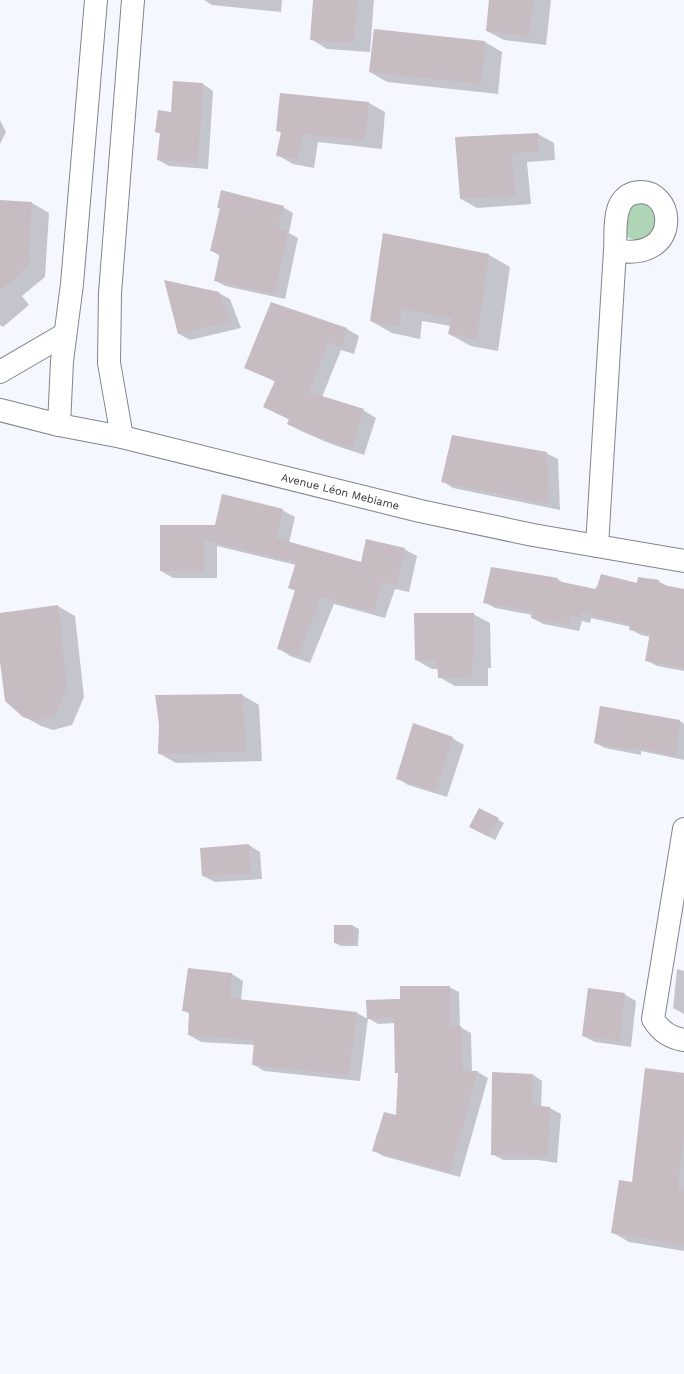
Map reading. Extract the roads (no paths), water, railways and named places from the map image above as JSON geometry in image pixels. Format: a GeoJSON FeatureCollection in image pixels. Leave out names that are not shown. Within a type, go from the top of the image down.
{"type":"FeatureCollection","features":[{"type":"Feature","properties":{"kind":"main road"},"geometry":{"type":"LineString","coordinates":[[59,425],[62,361],[72,284],[96,0]]}},
{"type":"Feature","properties":{"kind":"main road"},"geometry":{"type":"LineString","coordinates":[[122,437],[109,362],[110,293],[133,0]]}},
{"type":"Feature","properties":{"kind":"main road"},"geometry":{"type":"LineString","coordinates":[[598,546],[615,250]]}},
{"type":"Feature","properties":{"kind":"main road"},"geometry":{"type":"LineString","coordinates":[[0,372],[65,334]]}},
{"type":"Feature","properties":{"kind":"main road","name":"Avenue Léon Mebiame"},"geometry":{"type":"LineString","coordinates":[[0,410],[59,425],[122,437],[420,511],[533,535],[684,561]]}},
{"type":"Feature","properties":{"kind":"main road"},"geometry":{"type":"LineString","coordinates":[[684,829],[653,1019],[658,1027],[665,1033],[674,1039],[684,1040]]}}]}
